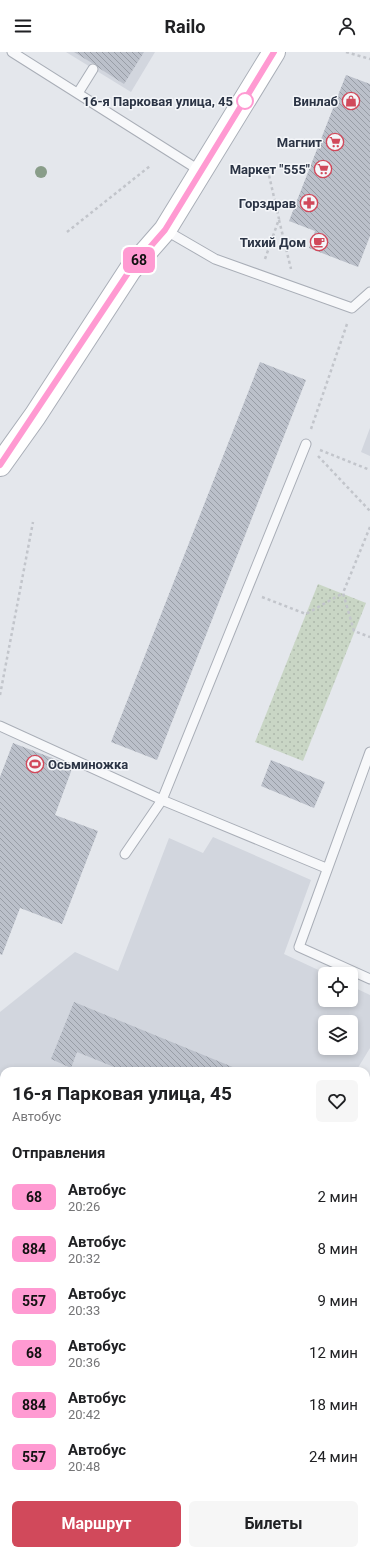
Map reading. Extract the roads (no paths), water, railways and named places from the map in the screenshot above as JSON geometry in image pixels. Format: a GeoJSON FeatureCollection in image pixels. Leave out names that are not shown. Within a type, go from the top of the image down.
{"type":"FeatureCollection","features":[{"type":"Feature","properties":{"kind":"main road"},"geometry":{"type":"LineString","coordinates":[[0,465],[130,270],[165,230],[202,172],[274,52]]}},
{"type":"Feature","properties":{"kind":"lane"},"geometry":{"type":"LineString","coordinates":[[12,52],[202,172]]}},
{"type":"Feature","properties":{"kind":"lane"},"geometry":{"type":"LineString","coordinates":[[78,93],[93,69]]}},
{"type":"Feature","properties":{"kind":"lane"},"geometry":{"type":"LineString","coordinates":[[165,230],[215,259],[352,308],[370,292]]}},
{"type":"Feature","properties":{"kind":"lane"},"geometry":{"type":"LineString","coordinates":[[124,854],[162,800],[306,444]]}},
{"type":"Feature","properties":{"kind":"lane"},"geometry":{"type":"LineString","coordinates":[[0,726],[162,800],[326,868]]}},
{"type":"Feature","properties":{"kind":"lane"},"geometry":{"type":"LineString","coordinates":[[370,752],[326,868],[299,946],[370,979]]}},
{"type":"Feature","properties":{"kind":"place","name":"16-я Парковая улица, 45"},"geometry":{"type":"Point","coordinates":[245,101]}},
{"type":"Feature","properties":{"kind":"place","name":"Винлаб"},"geometry":{"type":"Point","coordinates":[351,101]}},
{"type":"Feature","properties":{"kind":"place","name":"Магнит"},"geometry":{"type":"Point","coordinates":[335,142]}},
{"type":"Feature","properties":{"kind":"place","name":"Маркет \"555\""},"geometry":{"type":"Point","coordinates":[323,169]}},
{"type":"Feature","properties":{"kind":"place","name":"Горздрав"},"geometry":{"type":"Point","coordinates":[309,203]}},
{"type":"Feature","properties":{"kind":"place","name":"Тихий Дом"},"geometry":{"type":"Point","coordinates":[319,242]}},
{"type":"Feature","properties":{"kind":"place","name":"Осьминожка"},"geometry":{"type":"Point","coordinates":[35,764]}}]}
